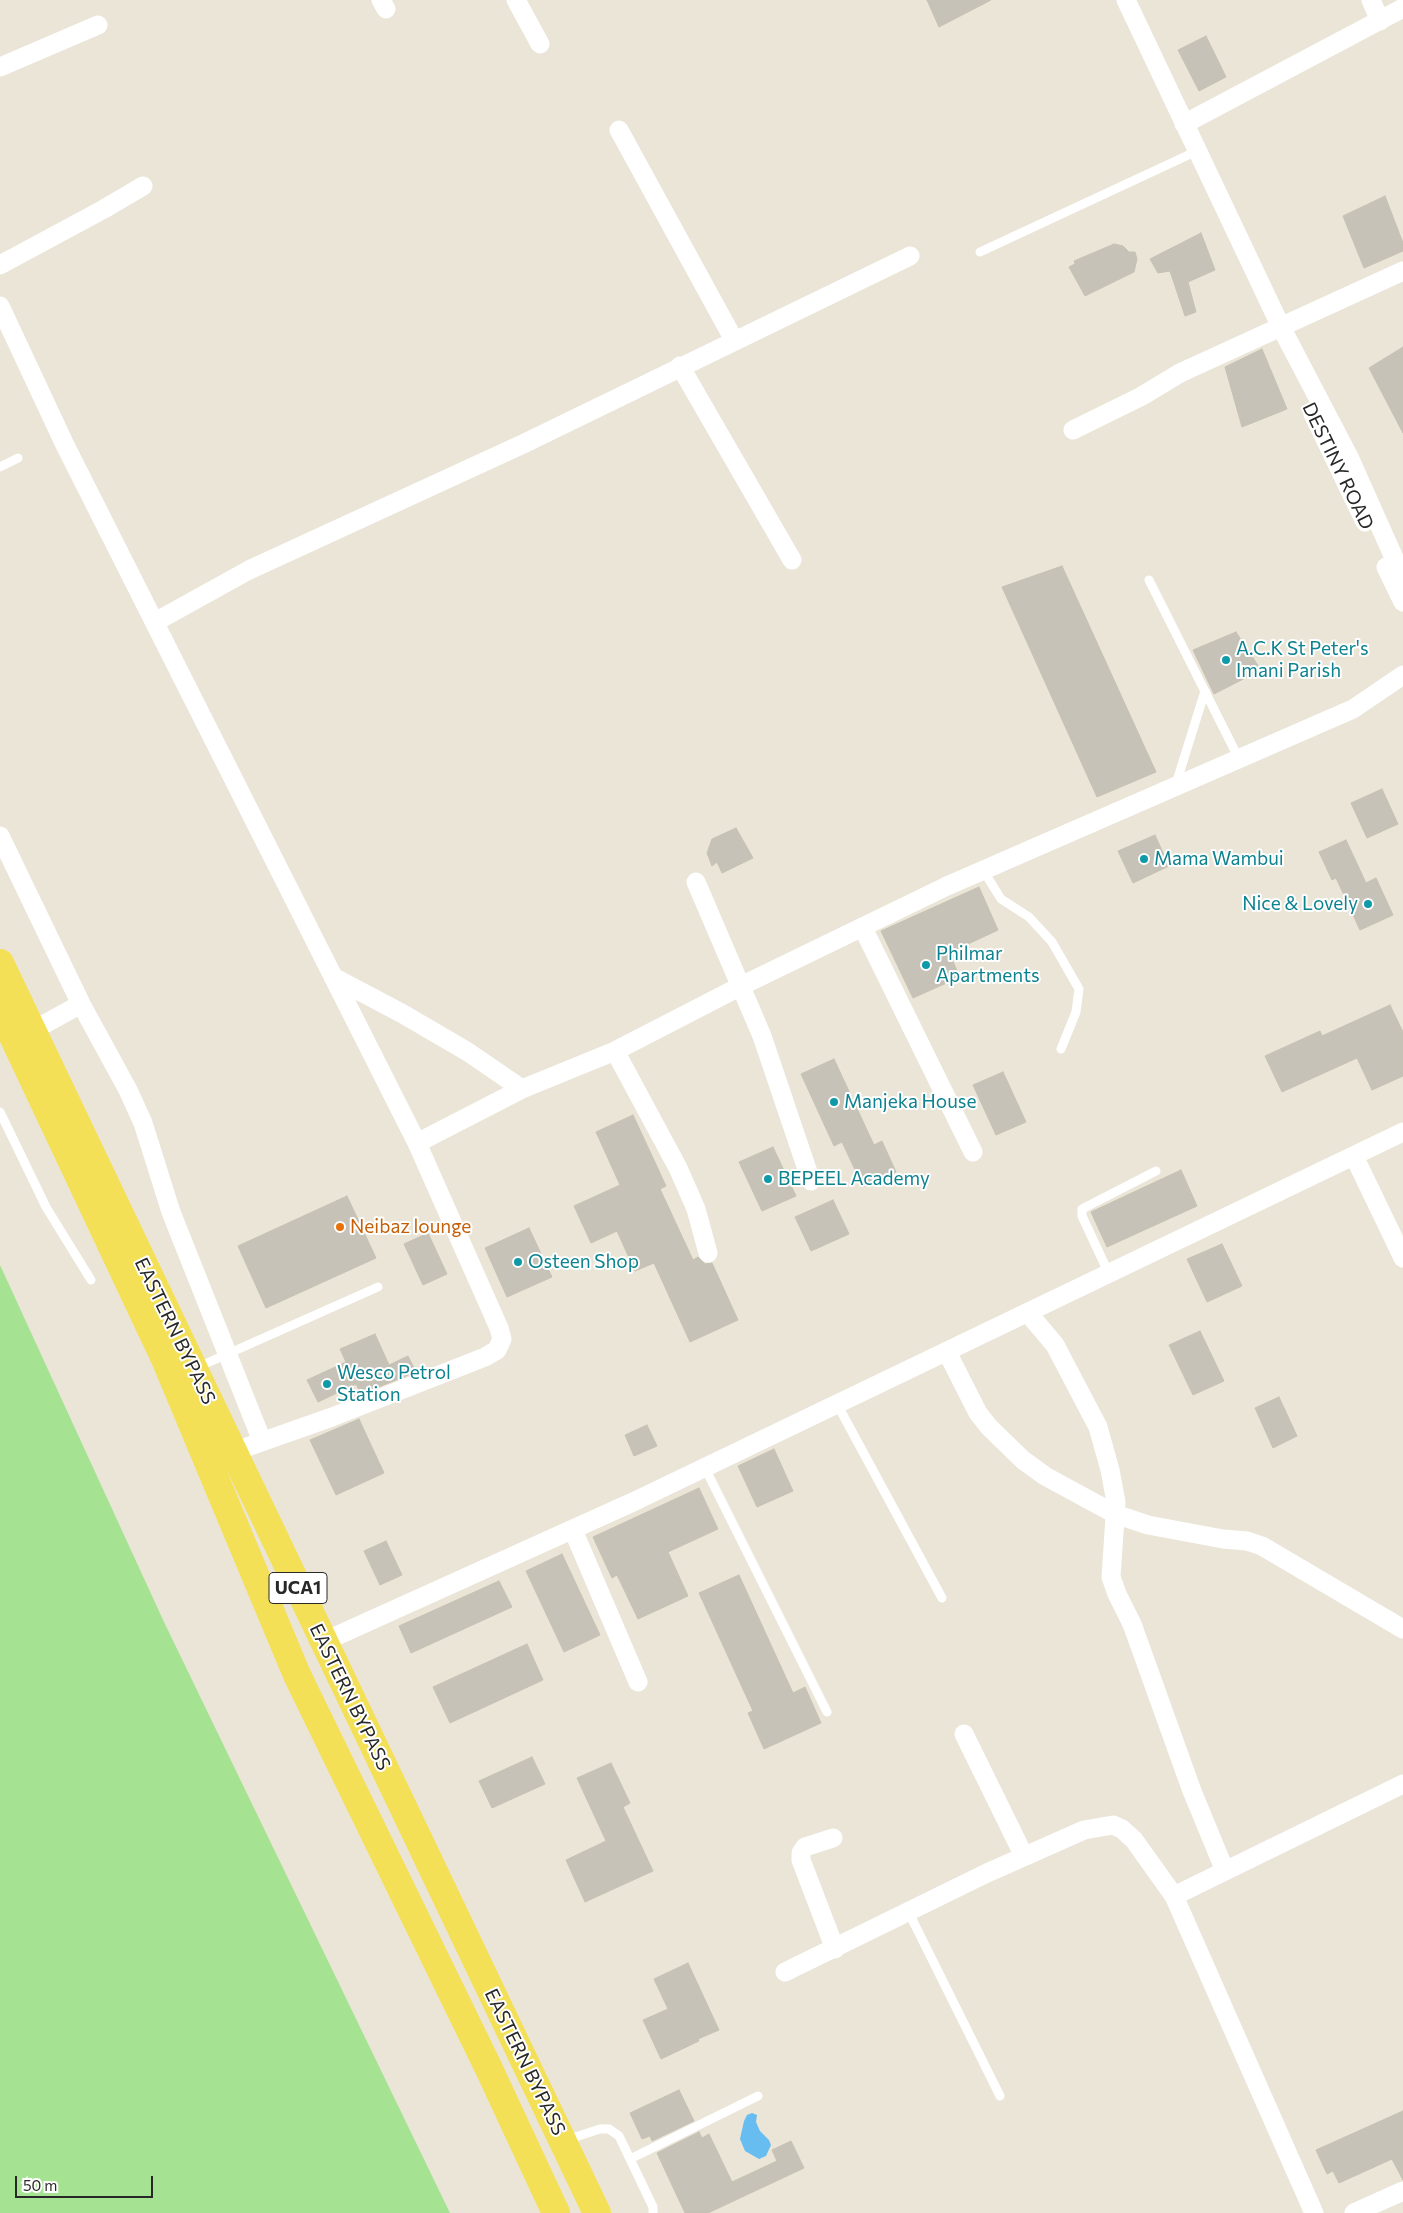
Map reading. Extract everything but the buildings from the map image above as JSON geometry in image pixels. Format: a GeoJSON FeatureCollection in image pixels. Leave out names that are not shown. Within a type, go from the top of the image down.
{"type":"FeatureCollection","features":[{"type":"Feature","properties":{"kind":"main road","name":"EASTERN BYPASS"},"geometry":{"type":"LineString","coordinates":[[0,963],[596,2213]]}},
{"type":"Feature","properties":{"kind":"main road","name":"EASTERN BYPASS"},"geometry":{"type":"LineString","coordinates":[[0,1009],[165,1359],[297,1676],[484,2060],[556,2213]]}},
{"type":"Feature","properties":{"kind":"street"},"geometry":{"type":"LineString","coordinates":[[516,0],[540,44]]}},
{"type":"Feature","properties":{"kind":"street"},"geometry":{"type":"LineString","coordinates":[[1126,0],[1197,151],[1277,329],[1350,460],[1403,578]]}},
{"type":"Feature","properties":{"kind":"street"},"geometry":{"type":"LineString","coordinates":[[1370,0],[1380,20]]}},
{"type":"Feature","properties":{"kind":"street"},"geometry":{"type":"LineString","coordinates":[[1184,124],[1403,8]]}},
{"type":"Feature","properties":{"kind":"street"},"geometry":{"type":"LineString","coordinates":[[0,67],[98,25]]}},
{"type":"Feature","properties":{"kind":"street"},"geometry":{"type":"LineString","coordinates":[[619,130],[734,340]]}},
{"type":"Feature","properties":{"kind":"street"},"geometry":{"type":"LineString","coordinates":[[0,265],[104,210],[143,186]]}},
{"type":"Feature","properties":{"kind":"street"},"geometry":{"type":"LineString","coordinates":[[155,622],[249,570],[523,444],[680,366],[910,256]]}},
{"type":"Feature","properties":{"kind":"street"},"geometry":{"type":"LineString","coordinates":[[1074,430],[1142,396],[1180,373],[1403,271]]}},
{"type":"Feature","properties":{"kind":"street"},"geometry":{"type":"LineString","coordinates":[[0,306],[65,445],[417,1143],[502,1338],[497,1350],[332,1416],[233,1452]]}},
{"type":"Feature","properties":{"kind":"street","name":"DESTINY ROAD"},"geometry":{"type":"LineString","coordinates":[[1277,329],[1403,602]]}},
{"type":"Feature","properties":{"kind":"street"},"geometry":{"type":"LineString","coordinates":[[680,366],[792,560]]}},
{"type":"Feature","properties":{"kind":"street"},"geometry":{"type":"LineString","coordinates":[[417,1143],[522,1089],[615,1051],[741,986],[983,870],[1353,709],[1403,675]]}},
{"type":"Feature","properties":{"kind":"street"},"geometry":{"type":"LineString","coordinates":[[0,836],[81,1004],[128,1090],[143,1123],[171,1212],[262,1441]]}},
{"type":"Feature","properties":{"kind":"street"},"geometry":{"type":"LineString","coordinates":[[696,882],[762,1036],[810,1181]]}},
{"type":"Feature","properties":{"kind":"street"},"geometry":{"type":"LineString","coordinates":[[863,928],[973,1152]]}},
{"type":"Feature","properties":{"kind":"street"},"geometry":{"type":"LineString","coordinates":[[332,977],[403,1014],[468,1052],[522,1089]]}},
{"type":"Feature","properties":{"kind":"street"},"geometry":{"type":"LineString","coordinates":[[32,1031],[81,1004]]}},
{"type":"Feature","properties":{"kind":"street"},"geometry":{"type":"LineString","coordinates":[[615,1051],[678,1168],[696,1209],[708,1253]]}},
{"type":"Feature","properties":{"kind":"street"},"geometry":{"type":"LineString","coordinates":[[323,1642],[573,1530],[705,1468],[1403,1132]]}},
{"type":"Feature","properties":{"kind":"street"},"geometry":{"type":"LineString","coordinates":[[1354,1156],[1403,1258]]}},
{"type":"Feature","properties":{"kind":"street"},"geometry":{"type":"LineString","coordinates":[[1028,1313],[1055,1345],[1098,1427],[1110,1470],[1116,1502],[1112,1578],[1117,1594],[1132,1624],[1192,1792],[1225,1871]]}},
{"type":"Feature","properties":{"kind":"street"},"geometry":{"type":"LineString","coordinates":[[947,1352],[978,1413],[1004,1443],[1045,1476],[1115,1514],[1148,1525],[1262,1546],[1403,1629]]}},
{"type":"Feature","properties":{"kind":"street"},"geometry":{"type":"LineString","coordinates":[[573,1530],[638,1682]]}},
{"type":"Feature","properties":{"kind":"street"},"geometry":{"type":"LineString","coordinates":[[964,1734],[1024,1856]]}},
{"type":"Feature","properties":{"kind":"street"},"geometry":{"type":"LineString","coordinates":[[1174,1896],[1403,1784]]}},
{"type":"Feature","properties":{"kind":"street"},"geometry":{"type":"LineString","coordinates":[[786,1972],[1024,1856],[1084,1830],[1114,1825],[1122,1828],[1134,1840],[1174,1896],[1314,2213]]}},
{"type":"Feature","properties":{"kind":"street"},"geometry":{"type":"LineString","coordinates":[[833,1838],[805,1848],[802,1852],[801,1860],[835,1949]]}},
{"type":"Feature","properties":{"kind":"street"},"geometry":{"type":"LineString","coordinates":[[1354,2213],[1403,2191]]}},
{"type":"Feature","properties":{"kind":"lane"},"geometry":{"type":"LineString","coordinates":[[980,252],[1197,151]]}},
{"type":"Feature","properties":{"kind":"lane"},"geometry":{"type":"LineString","coordinates":[[0,467],[18,458]]}},
{"type":"Feature","properties":{"kind":"lane"},"geometry":{"type":"LineString","coordinates":[[1150,580],[1239,759]]}},
{"type":"Feature","properties":{"kind":"lane"},"geometry":{"type":"LineString","coordinates":[[1176,787],[1205,691]]}},
{"type":"Feature","properties":{"kind":"lane"},"geometry":{"type":"LineString","coordinates":[[983,870],[1001,899],[1028,917],[1052,942],[1079,989],[1076,1012],[1061,1049]]}},
{"type":"Feature","properties":{"kind":"lane"},"geometry":{"type":"LineString","coordinates":[[0,1112],[46,1207],[91,1280]]}},
{"type":"Feature","properties":{"kind":"lane"},"geometry":{"type":"LineString","coordinates":[[1109,1274],[1082,1216],[1082,1209],[1156,1171]]}},
{"type":"Feature","properties":{"kind":"lane"},"geometry":{"type":"LineString","coordinates":[[193,1369],[378,1288]]}},
{"type":"Feature","properties":{"kind":"lane"},"geometry":{"type":"LineString","coordinates":[[837,1404],[942,1598]]}},
{"type":"Feature","properties":{"kind":"lane"},"geometry":{"type":"LineString","coordinates":[[705,1468],[827,1712]]}},
{"type":"Feature","properties":{"kind":"lane"},"geometry":{"type":"LineString","coordinates":[[908,1913],[1000,2096]]}},
{"type":"Feature","properties":{"kind":"lane"},"geometry":{"type":"LineString","coordinates":[[630,2159],[758,2096]]}},
{"type":"Feature","properties":{"kind":"lane"},"geometry":{"type":"LineString","coordinates":[[563,2141],[600,2129],[609,2129],[619,2136],[654,2213]]}},
{"type":"Feature","properties":{"kind":"green space"},"geometry":{"type":"Polygon","coordinates":[[[0,1265],[164,1622],[450,2213],[0,2213],[0,1265]]]}},
{"type":"Feature","properties":{"kind":"water"},"geometry":{"type":"Polygon","coordinates":[[[752,2113],[757,2115],[756,2122],[760,2131],[769,2140],[771,2145],[766,2156],[759,2159],[745,2151],[740,2139],[744,2121],[747,2115],[752,2113]]]}},
{"type":"Feature","properties":{"kind":"place","name":"A.C.K St Peter's Imani Parish"},"geometry":{"type":"Point","coordinates":[1226,660]}},
{"type":"Feature","properties":{"kind":"place","name":"Mama Wambui"},"geometry":{"type":"Point","coordinates":[1144,859]}},
{"type":"Feature","properties":{"kind":"place","name":"Nice & Lovely"},"geometry":{"type":"Point","coordinates":[1368,904]}},
{"type":"Feature","properties":{"kind":"place","name":"Philmar Apartments"},"geometry":{"type":"Point","coordinates":[926,965]}},
{"type":"Feature","properties":{"kind":"place","name":"Manjeka House"},"geometry":{"type":"Point","coordinates":[834,1102]}},
{"type":"Feature","properties":{"kind":"place","name":"BEPEEL Academy"},"geometry":{"type":"Point","coordinates":[768,1179]}},
{"type":"Feature","properties":{"kind":"place","name":"Neibaz lounge"},"geometry":{"type":"Point","coordinates":[340,1227]}},
{"type":"Feature","properties":{"kind":"place","name":"Osteen Shop"},"geometry":{"type":"Point","coordinates":[518,1262]}},
{"type":"Feature","properties":{"kind":"place","name":"Wesco Petrol Station"},"geometry":{"type":"Point","coordinates":[327,1384]}}]}
